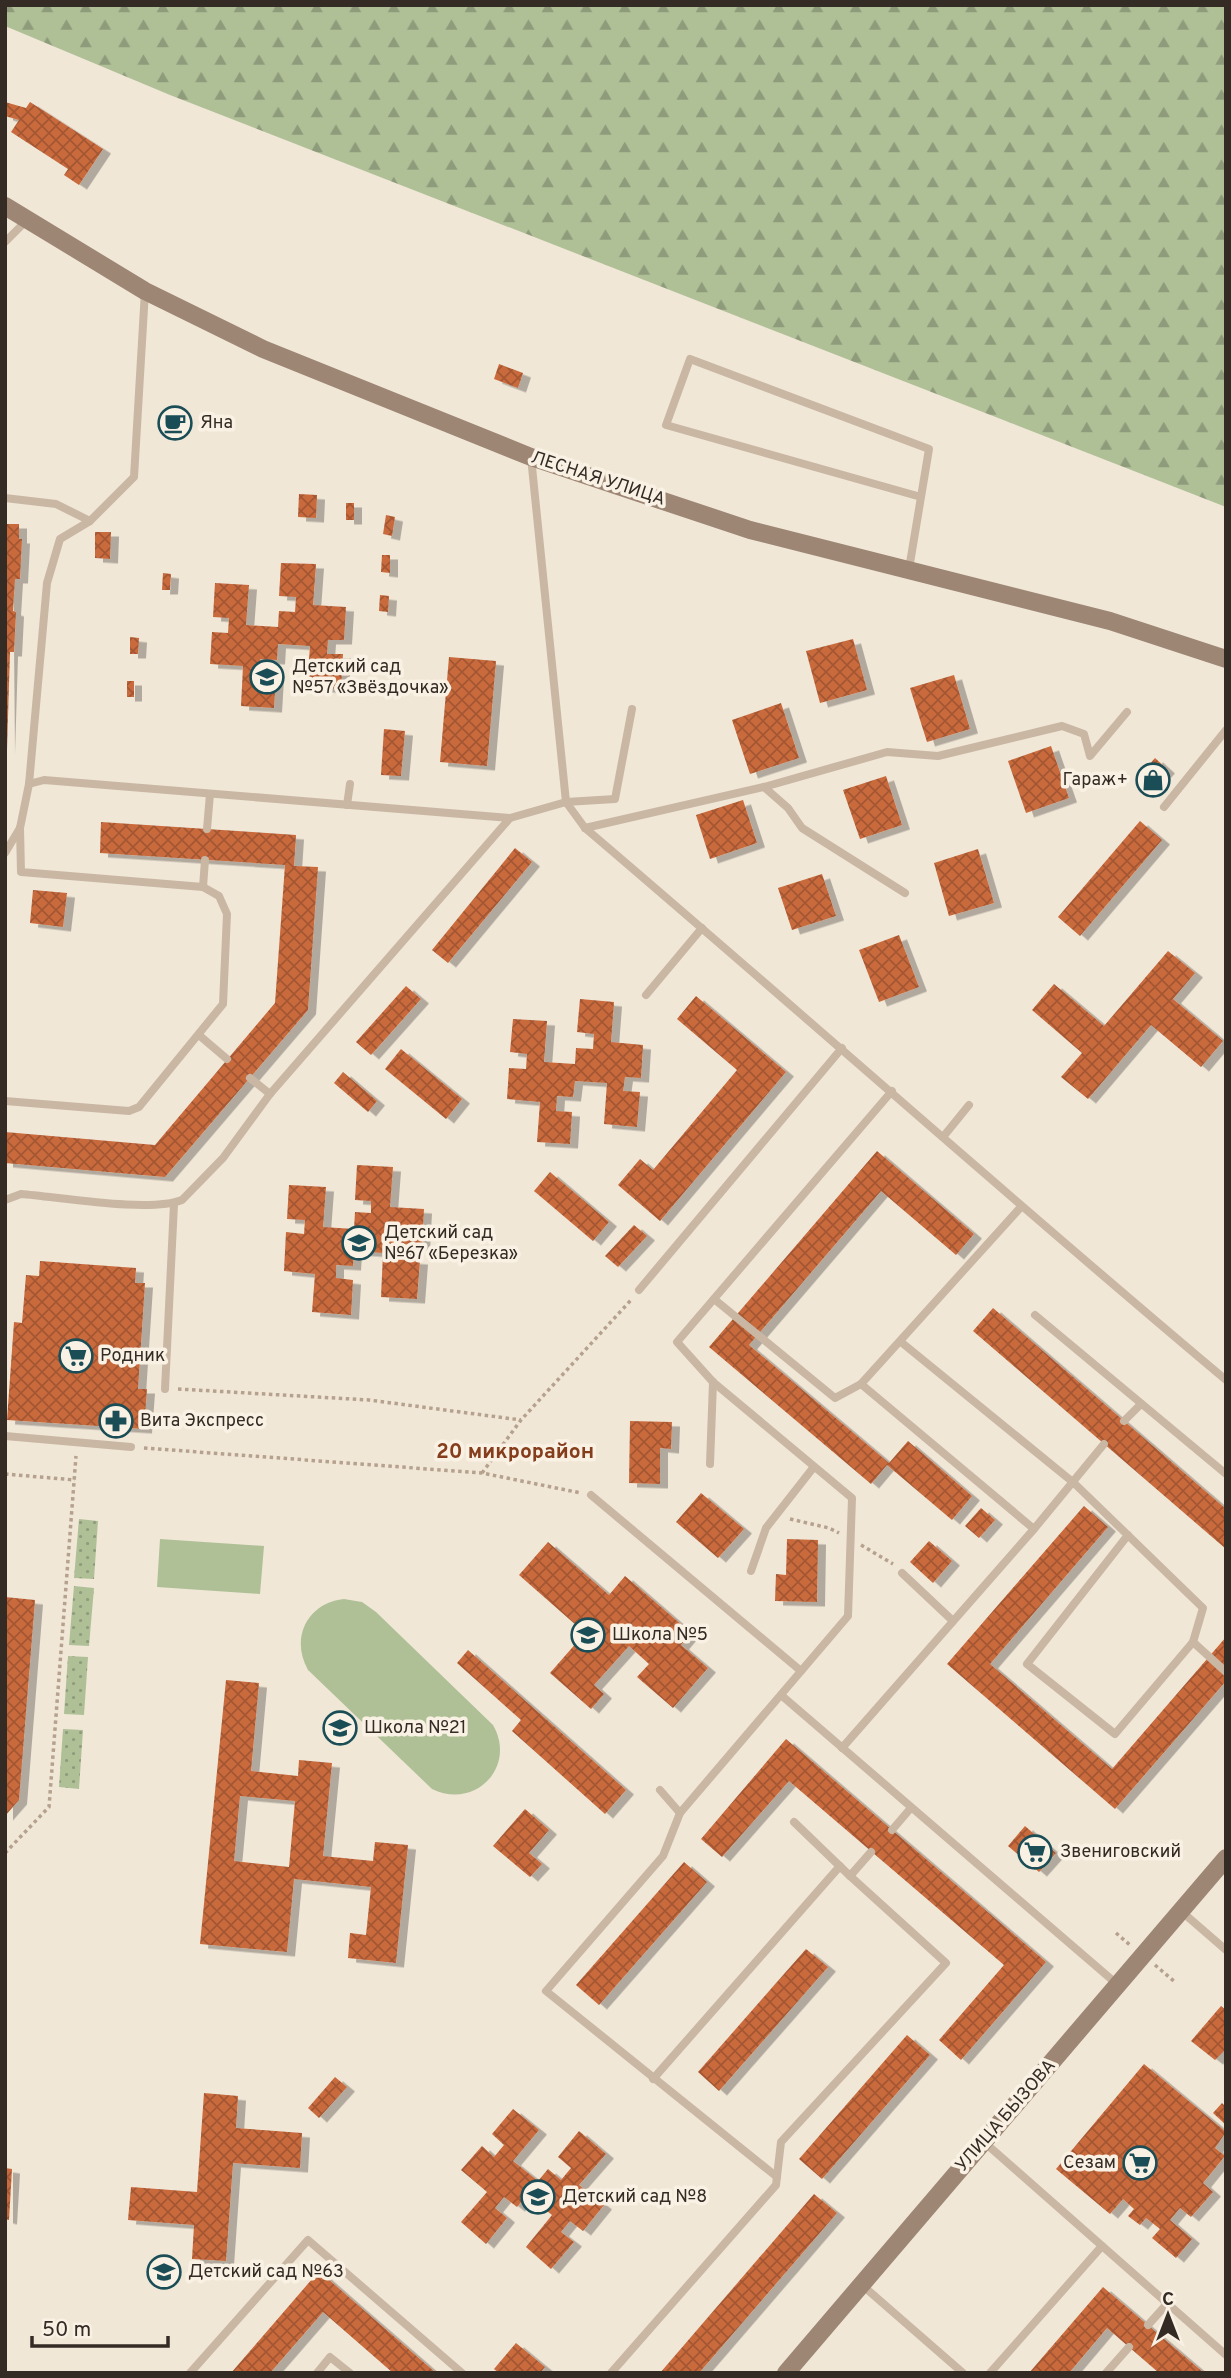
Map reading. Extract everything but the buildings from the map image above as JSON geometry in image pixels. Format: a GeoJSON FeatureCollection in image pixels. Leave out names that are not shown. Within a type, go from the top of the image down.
{"type":"FeatureCollection","features":[{"type":"Feature","properties":{"kind":"main road","name":"ЛЕСНАЯ УЛИЦА"},"geometry":{"type":"LineString","coordinates":[[5,206],[145,291],[262,349],[531,457],[750,530],[1110,621],[1226,659]]}},
{"type":"Feature","properties":{"kind":"main road","name":"УЛИЦА БЫЗОВА"},"geometry":{"type":"LineString","coordinates":[[786,2373],[1226,1858]]}},
{"type":"Feature","properties":{"kind":"lane"},"geometry":{"type":"LineString","coordinates":[[5,242],[27,220]]}},
{"type":"Feature","properties":{"kind":"lane"},"geometry":{"type":"LineString","coordinates":[[5,1101],[129,1111],[139,1107],[200,1036],[223,1004],[227,914],[219,896],[203,887],[22,872],[20,828],[29,784],[40,648],[54,554],[60,540],[90,521],[134,477],[145,291]]}},
{"type":"Feature","properties":{"kind":"lane"},"geometry":{"type":"LineString","coordinates":[[909,570],[929,449],[690,359],[666,425],[921,497]]}},
{"type":"Feature","properties":{"kind":"lane"},"geometry":{"type":"LineString","coordinates":[[531,457],[566,802],[585,828],[892,1091],[1020,1208],[1226,1380]]}},
{"type":"Feature","properties":{"kind":"lane"},"geometry":{"type":"LineString","coordinates":[[5,498],[56,504],[90,521]]}},
{"type":"Feature","properties":{"kind":"lane"},"geometry":{"type":"LineString","coordinates":[[29,784],[44,780],[510,818],[566,802],[615,799],[632,709]]}},
{"type":"Feature","properties":{"kind":"lane"},"geometry":{"type":"LineString","coordinates":[[585,828],[764,787],[887,752],[938,756],[1062,726],[1084,734],[1090,756],[1127,712]]}},
{"type":"Feature","properties":{"kind":"lane"},"geometry":{"type":"LineString","coordinates":[[1164,807],[1226,730]]}},
{"type":"Feature","properties":{"kind":"lane"},"geometry":{"type":"LineString","coordinates":[[348,805],[350,784]]}},
{"type":"Feature","properties":{"kind":"lane"},"geometry":{"type":"LineString","coordinates":[[764,787],[788,808],[802,828],[905,893]]}},
{"type":"Feature","properties":{"kind":"lane"},"geometry":{"type":"LineString","coordinates":[[207,829],[210,793]]}},
{"type":"Feature","properties":{"kind":"lane"},"geometry":{"type":"LineString","coordinates":[[5,1200],[21,1194],[127,1204],[174,1204],[182,1200],[223,1158],[270,1094],[510,818]]}},
{"type":"Feature","properties":{"kind":"lane"},"geometry":{"type":"LineString","coordinates":[[5,853],[20,828]]}},
{"type":"Feature","properties":{"kind":"lane"},"geometry":{"type":"LineString","coordinates":[[203,887],[205,860]]}},
{"type":"Feature","properties":{"kind":"lane"},"geometry":{"type":"LineString","coordinates":[[646,995],[702,928]]}},
{"type":"Feature","properties":{"kind":"lane"},"geometry":{"type":"LineString","coordinates":[[200,1036],[228,1059]]}},
{"type":"Feature","properties":{"kind":"lane"},"geometry":{"type":"LineString","coordinates":[[639,1290],[842,1048]]}},
{"type":"Feature","properties":{"kind":"lane"},"geometry":{"type":"LineString","coordinates":[[250,1078],[270,1094]]}},
{"type":"Feature","properties":{"kind":"lane"},"geometry":{"type":"LineString","coordinates":[[777,2177],[547,1991],[663,1856],[680,1813],[848,1616],[852,1498],[713,1382],[677,1342],[892,1091]]}},
{"type":"Feature","properties":{"kind":"lane"},"geometry":{"type":"LineString","coordinates":[[943,1137],[969,1105]]}},
{"type":"Feature","properties":{"kind":"lane"},"geometry":{"type":"LineString","coordinates":[[164,1389],[174,1204]]}},
{"type":"Feature","properties":{"kind":"lane"},"geometry":{"type":"LineString","coordinates":[[714,1299],[835,1398],[861,1384],[1020,1208]]}},
{"type":"Feature","properties":{"kind":"lane"},"geometry":{"type":"LineString","coordinates":[[1035,1315],[1226,1474]]}},
{"type":"Feature","properties":{"kind":"lane"},"geometry":{"type":"LineString","coordinates":[[901,1342],[1074,1483],[1128,1535],[1203,1608],[1193,1642],[1115,1734],[1027,1664],[1128,1535]]}},
{"type":"Feature","properties":{"kind":"lane"},"geometry":{"type":"LineString","coordinates":[[710,1464],[713,1382]]}},
{"type":"Feature","properties":{"kind":"lane"},"geometry":{"type":"LineString","coordinates":[[861,1384],[1034,1529]]}},
{"type":"Feature","properties":{"kind":"lane"},"geometry":{"type":"LineString","coordinates":[[1124,1421],[1141,1404]]}},
{"type":"Feature","properties":{"kind":"lane"},"geometry":{"type":"LineString","coordinates":[[5,1436],[131,1447]]}},
{"type":"Feature","properties":{"kind":"lane"},"geometry":{"type":"LineString","coordinates":[[842,1748],[1074,1483],[1104,1444]]}},
{"type":"Feature","properties":{"kind":"lane"},"geometry":{"type":"LineString","coordinates":[[751,1571],[766,1528],[814,1468]]}},
{"type":"Feature","properties":{"kind":"lane"},"geometry":{"type":"LineString","coordinates":[[591,1495],[802,1671]]}},
{"type":"Feature","properties":{"kind":"lane"},"geometry":{"type":"LineString","coordinates":[[902,1573],[953,1621]]}},
{"type":"Feature","properties":{"kind":"lane"},"geometry":{"type":"LineString","coordinates":[[1193,1642],[1226,1672]]}},
{"type":"Feature","properties":{"kind":"lane"},"geometry":{"type":"LineString","coordinates":[[781,1695],[910,1809],[1118,1985]]}},
{"type":"Feature","properties":{"kind":"lane"},"geometry":{"type":"LineString","coordinates":[[660,1790],[680,1813]]}},
{"type":"Feature","properties":{"kind":"lane"},"geometry":{"type":"LineString","coordinates":[[892,1830],[910,1809]]}},
{"type":"Feature","properties":{"kind":"lane"},"geometry":{"type":"LineString","coordinates":[[611,2373],[776,2185],[781,2142],[946,1963],[794,1822]]}},
{"type":"Feature","properties":{"kind":"lane"},"geometry":{"type":"LineString","coordinates":[[850,1876],[872,1852]]}},
{"type":"Feature","properties":{"kind":"lane"},"geometry":{"type":"LineString","coordinates":[[653,2078],[840,1867]]}},
{"type":"Feature","properties":{"kind":"lane"},"geometry":{"type":"LineString","coordinates":[[1181,1911],[1226,1950]]}},
{"type":"Feature","properties":{"kind":"lane"},"geometry":{"type":"LineString","coordinates":[[984,2142],[1166,2305],[1226,2355]]}},
{"type":"Feature","properties":{"kind":"lane"},"geometry":{"type":"LineString","coordinates":[[190,2373],[309,2240],[462,2373]]}},
{"type":"Feature","properties":{"kind":"lane"},"geometry":{"type":"LineString","coordinates":[[990,2373],[1101,2246]]}},
{"type":"Feature","properties":{"kind":"lane"},"geometry":{"type":"LineString","coordinates":[[861,2285],[962,2373]]}},
{"type":"Feature","properties":{"kind":"lane"},"geometry":{"type":"LineString","coordinates":[[1148,2325],[1166,2305]]}},
{"type":"Feature","properties":{"kind":"lane"},"geometry":{"type":"LineString","coordinates":[[1106,2373],[1129,2347]]}},
{"type":"Feature","properties":{"kind":"lane"},"geometry":{"type":"LineString","coordinates":[[317,2373],[330,2357],[349,2373]]}},
{"type":"Feature","properties":{"kind":"path"},"geometry":{"type":"LineString","coordinates":[[482,1472],[521,1420],[639,1290]]}},
{"type":"Feature","properties":{"kind":"path"},"geometry":{"type":"LineString","coordinates":[[164,1389],[369,1399],[521,1420]]}},
{"type":"Feature","properties":{"kind":"path"},"geometry":{"type":"LineString","coordinates":[[5,1853],[49,1807],[77,1443]]}},
{"type":"Feature","properties":{"kind":"path"},"geometry":{"type":"LineString","coordinates":[[131,1447],[482,1472],[591,1495]]}},
{"type":"Feature","properties":{"kind":"path"},"geometry":{"type":"LineString","coordinates":[[5,1475],[75,1480]]}},
{"type":"Feature","properties":{"kind":"green space"},"geometry":{"type":"Polygon","coordinates":[[[5,5],[1226,5],[1226,507],[170,95],[5,26],[5,5]]]}},
{"type":"Feature","properties":{"kind":"green space"},"geometry":{"type":"Polygon","coordinates":[[[79,1519],[98,1521],[94,1579],[74,1578],[79,1519]]]}},
{"type":"Feature","properties":{"kind":"green space"},"geometry":{"type":"Polygon","coordinates":[[[160,1539],[264,1546],[260,1594],[157,1587],[160,1539]]]}},
{"type":"Feature","properties":{"kind":"green space"},"geometry":{"type":"Polygon","coordinates":[[[74,1586],[94,1588],[89,1646],[69,1645],[74,1586]]]}},
{"type":"Feature","properties":{"kind":"green space"},"geometry":{"type":"Polygon","coordinates":[[[344,1599],[362,1602],[376,1612],[493,1725],[499,1741],[500,1756],[488,1781],[463,1794],[448,1794],[432,1789],[308,1670],[301,1646],[305,1624],[320,1607],[344,1599]]]}},
{"type":"Feature","properties":{"kind":"green space"},"geometry":{"type":"Polygon","coordinates":[[[68,1656],[88,1657],[84,1715],[64,1714],[68,1656]]]}},
{"type":"Feature","properties":{"kind":"green space"},"geometry":{"type":"Polygon","coordinates":[[[63,1729],[83,1730],[79,1789],[59,1787],[63,1729]]]}},
{"type":"Feature","properties":{"kind":"place","name":"Яна"},"geometry":{"type":"Point","coordinates":[175,423]}},
{"type":"Feature","properties":{"kind":"place","name":"Детский сад №57 «Звёздочка»"},"geometry":{"type":"Point","coordinates":[267,677]}},
{"type":"Feature","properties":{"kind":"place","name":"Гараж+"},"geometry":{"type":"Point","coordinates":[1153,780]}},
{"type":"Feature","properties":{"kind":"place","name":"Детский сад №67 «Березка»"},"geometry":{"type":"Point","coordinates":[359,1243]}},
{"type":"Feature","properties":{"kind":"place","name":"Родник"},"geometry":{"type":"Point","coordinates":[76,1356]}},
{"type":"Feature","properties":{"kind":"place","name":"Вита Экспресс"},"geometry":{"type":"Point","coordinates":[116,1421]}},
{"type":"Feature","properties":{"kind":"place","name":"Школа №5"},"geometry":{"type":"Point","coordinates":[588,1635]}},
{"type":"Feature","properties":{"kind":"place","name":"Школа №21"},"geometry":{"type":"Point","coordinates":[340,1728]}},
{"type":"Feature","properties":{"kind":"place","name":"Звениговский"},"geometry":{"type":"Point","coordinates":[1035,1852]}},
{"type":"Feature","properties":{"kind":"place","name":"Сезам"},"geometry":{"type":"Point","coordinates":[1140,2163]}},
{"type":"Feature","properties":{"kind":"place","name":"Детский сад №8"},"geometry":{"type":"Point","coordinates":[538,2197]}},
{"type":"Feature","properties":{"kind":"place","name":"Детский сад №63"},"geometry":{"type":"Point","coordinates":[164,2272]}},
{"type":"Feature","properties":{"kind":"district","name":"20 микрорайон"},"geometry":{"type":"Point","coordinates":[515,1452]}}]}
